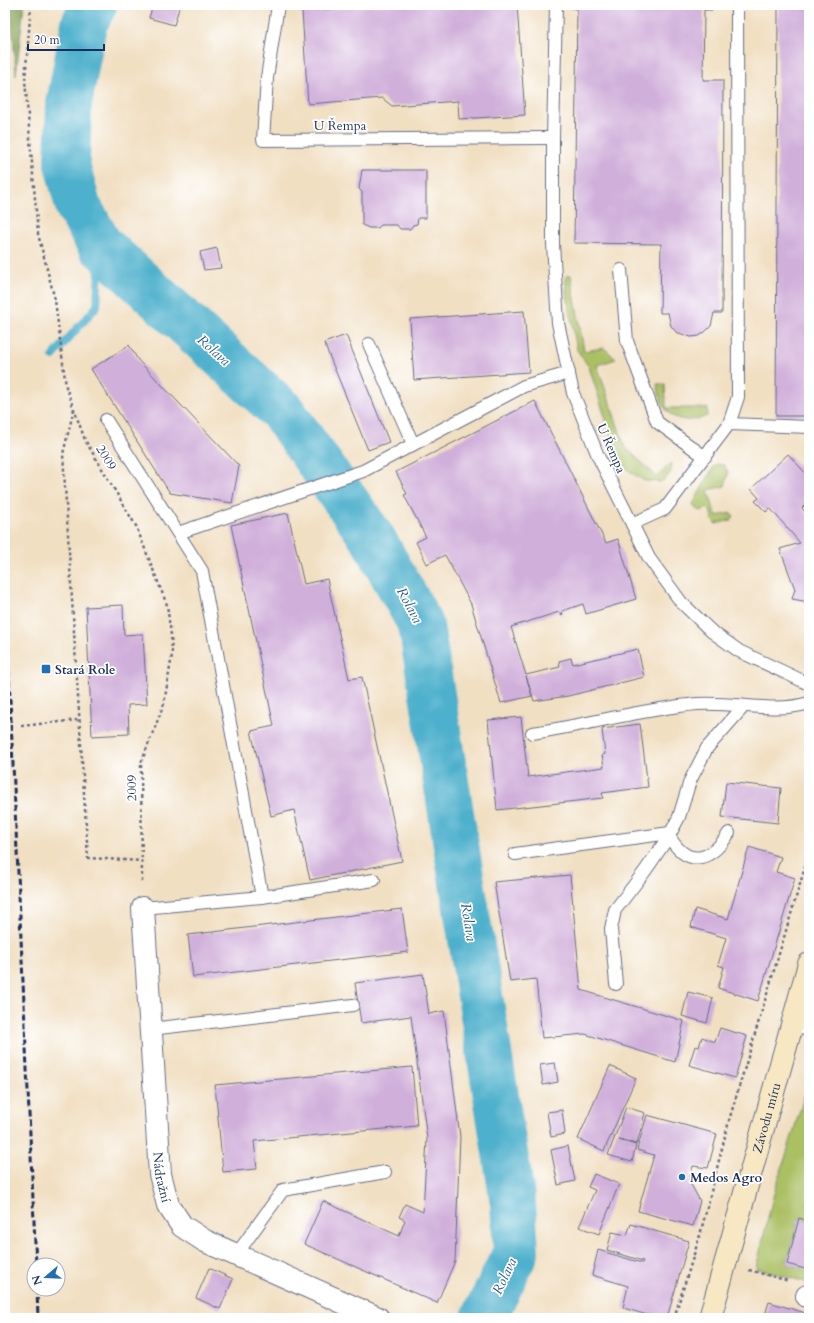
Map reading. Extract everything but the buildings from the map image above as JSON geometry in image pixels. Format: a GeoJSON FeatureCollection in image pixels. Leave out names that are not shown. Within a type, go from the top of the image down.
{"type":"FeatureCollection","features":[{"type":"Feature","properties":{"kind":"main road","name":"Závodu míru"},"geometry":{"type":"LineString","coordinates":[[710,1318],[801,1022],[809,964]]}},
{"type":"Feature","properties":{"kind":"street","name":"Nádražní"},"geometry":{"type":"LineString","coordinates":[[143,908],[160,1174],[168,1205],[182,1226],[205,1241],[378,1318]]}},
{"type":"Feature","properties":{"kind":"lane","name":"U Řempa"},"geometry":{"type":"LineString","coordinates":[[278,5],[267,78],[263,140],[553,138]]}},
{"type":"Feature","properties":{"kind":"lane","name":"U Řempa"},"geometry":{"type":"LineString","coordinates":[[556,5],[553,138],[553,244],[558,323],[573,393],[598,456],[649,558],[681,602],[710,631],[739,651],[809,684]]}},
{"type":"Feature","properties":{"kind":"lane"},"geometry":{"type":"LineString","coordinates":[[632,524],[665,509],[729,424],[738,397],[737,5]]}},
{"type":"Feature","properties":{"kind":"lane"},"geometry":{"type":"LineString","coordinates":[[621,270],[627,341],[657,422],[705,457]]}},
{"type":"Feature","properties":{"kind":"lane"},"geometry":{"type":"LineString","coordinates":[[369,344],[413,444]]}},
{"type":"Feature","properties":{"kind":"lane"},"geometry":{"type":"LineString","coordinates":[[178,532],[363,471],[524,386],[569,374]]}},
{"type":"Feature","properties":{"kind":"lane"},"geometry":{"type":"LineString","coordinates":[[106,420],[202,571],[262,897]]}},
{"type":"Feature","properties":{"kind":"lane"},"geometry":{"type":"LineString","coordinates":[[729,424],[809,427]]}},
{"type":"Feature","properties":{"kind":"lane"},"geometry":{"type":"LineString","coordinates":[[532,733],[574,727],[670,707],[699,704],[788,707],[809,703]]}},
{"type":"Feature","properties":{"kind":"lane"},"geometry":{"type":"LineString","coordinates":[[616,984],[611,929],[615,910],[645,872],[670,835],[679,817],[690,781],[707,748],[744,706]]}},
{"type":"Feature","properties":{"kind":"lane"},"geometry":{"type":"LineString","coordinates":[[670,835],[679,851],[699,858],[708,856],[717,849],[729,833]]}},
{"type":"Feature","properties":{"kind":"lane"},"geometry":{"type":"LineString","coordinates":[[515,854],[670,835]]}},
{"type":"Feature","properties":{"kind":"lane"},"geometry":{"type":"LineString","coordinates":[[143,908],[262,897],[374,880]]}},
{"type":"Feature","properties":{"kind":"lane"},"geometry":{"type":"LineString","coordinates":[[151,1029],[353,1005]]}},
{"type":"Feature","properties":{"kind":"lane"},"geometry":{"type":"LineString","coordinates":[[236,1255],[283,1190],[385,1172]]}},
{"type":"Feature","properties":{"kind":"path","name":"2009"},"geometry":{"type":"LineString","coordinates":[[31,5],[25,80],[37,226],[55,300],[66,387],[85,440],[136,526],[167,605],[172,655],[164,704],[141,763],[143,908]]}},
{"type":"Feature","properties":{"kind":"path"},"geometry":{"type":"LineString","coordinates":[[74,410],[63,454],[78,720],[88,858],[142,861]]}},
{"type":"Feature","properties":{"kind":"path"},"geometry":{"type":"LineString","coordinates":[[21,726],[78,720]]}},
{"type":"Feature","properties":{"kind":"path"},"geometry":{"type":"LineString","coordinates":[[674,1318],[700,1235],[730,1117],[809,854]]}},
{"type":"Feature","properties":{"kind":"path"},"geometry":{"type":"LineString","coordinates":[[749,1270],[803,1291]]}},
{"type":"Feature","properties":{"kind":"green space"},"geometry":{"type":"Polygon","coordinates":[[[11,5],[24,5],[16,76],[11,5]]]}},
{"type":"Feature","properties":{"kind":"green space"},"geometry":{"type":"Polygon","coordinates":[[[571,275],[584,351],[604,348],[616,359],[597,365],[625,447],[657,477],[671,463],[672,469],[670,474],[661,482],[645,481],[636,476],[626,468],[615,448],[589,367],[577,350],[566,291],[566,276],[571,275]]]}},
{"type":"Feature","properties":{"kind":"green space"},"geometry":{"type":"Polygon","coordinates":[[[657,384],[665,384],[666,408],[708,408],[707,416],[684,420],[679,419],[669,413],[663,406],[657,384]]]}},
{"type":"Feature","properties":{"kind":"green space"},"geometry":{"type":"Polygon","coordinates":[[[718,464],[725,466],[728,474],[725,486],[708,490],[716,516],[731,513],[734,516],[731,520],[716,524],[714,523],[709,508],[700,511],[695,508],[693,504],[714,466],[718,464]]]}},
{"type":"Feature","properties":{"kind":"green space"},"geometry":{"type":"Polygon","coordinates":[[[809,1081],[809,1221],[799,1218],[787,1264],[809,1270],[809,1283],[756,1268],[773,1197],[809,1081]]]}},
{"type":"Feature","properties":{"kind":"waterway","name":"Rolava"},"geometry":{"type":"LineString","coordinates":[[94,5],[84,24],[69,104],[67,164],[78,206],[100,245],[282,411],[373,539],[421,625],[513,1203],[516,1252],[484,1318]]}},
{"type":"Feature","properties":{"kind":"waterway"},"geometry":{"type":"LineString","coordinates":[[53,356],[97,306],[100,245]]}},
{"type":"Feature","properties":{"kind":"railway"},"geometry":{"type":"LineString","coordinates":[[5,590],[36,1257]]}},
{"type":"Feature","properties":{"kind":"railway"},"geometry":{"type":"LineString","coordinates":[[37,1297],[38,1318]]}},
{"type":"Feature","properties":{"kind":"place","name":"Stará Role"},"geometry":{"type":"Point","coordinates":[46,669]}},
{"type":"Feature","properties":{"kind":"place","name":"Medos Agro"},"geometry":{"type":"Point","coordinates":[682,1177]}}]}
